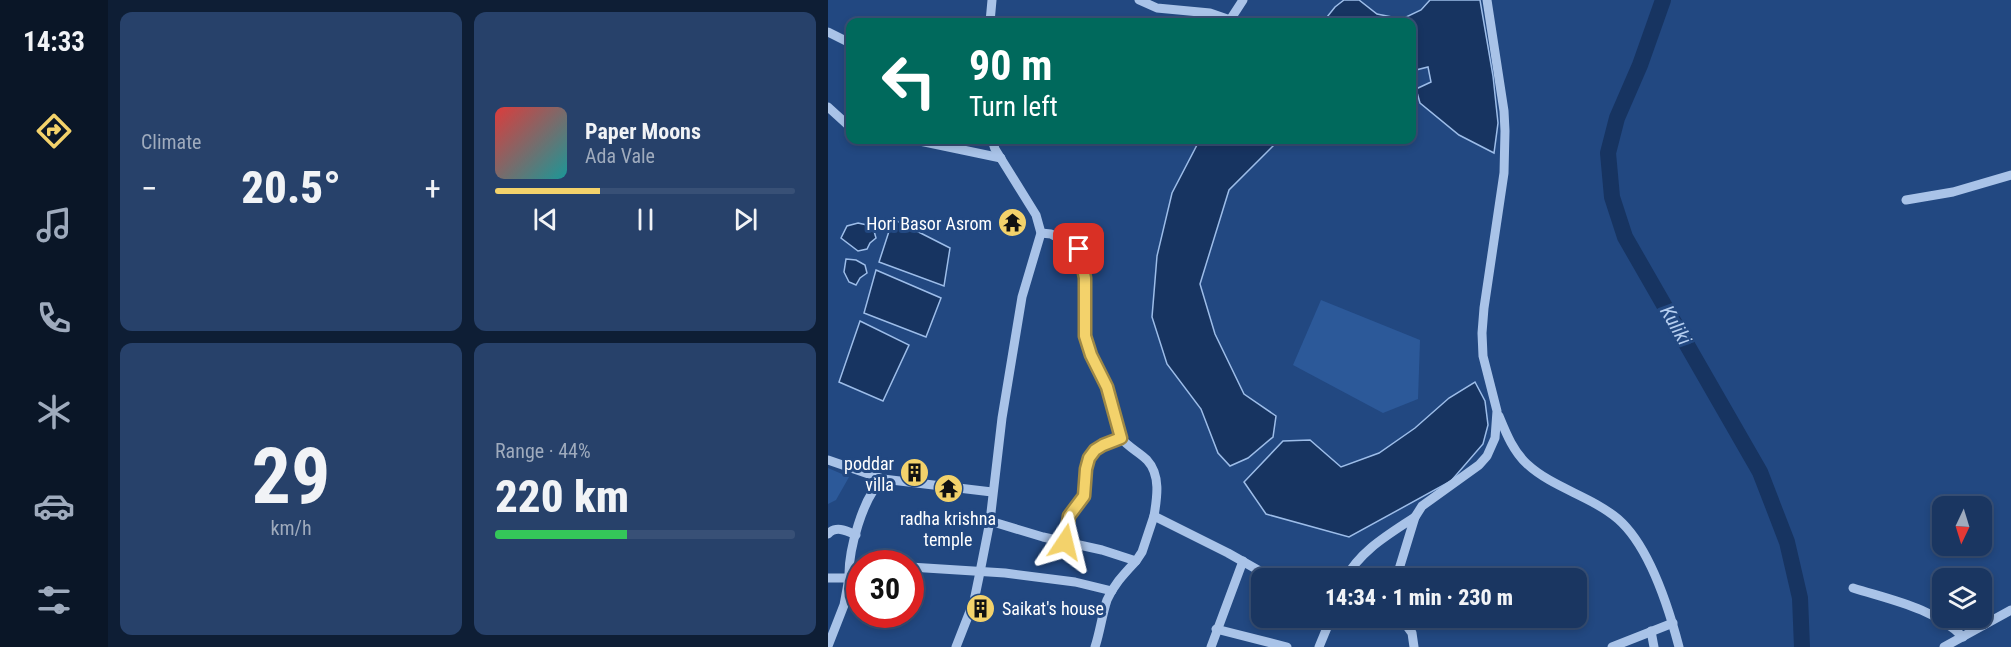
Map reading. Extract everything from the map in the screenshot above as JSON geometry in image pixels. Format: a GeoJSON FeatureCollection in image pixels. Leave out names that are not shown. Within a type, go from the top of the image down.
{"type":"FeatureCollection","features":[{"type":"Feature","properties":{"kind":"street"},"geometry":{"type":"LineString","coordinates":[[990,18],[992,0]]}},
{"type":"Feature","properties":{"kind":"street"},"geometry":{"type":"LineString","coordinates":[[1139,0],[1157,8],[1210,13],[1224,18]]}},
{"type":"Feature","properties":{"kind":"street"},"geometry":{"type":"LineString","coordinates":[[1234,18],[1243,0]]}},
{"type":"Feature","properties":{"kind":"street"},"geometry":{"type":"LineString","coordinates":[[1487,0],[1505,131],[1504,173],[1482,333],[1483,356],[1497,411],[1509,439],[1526,463],[1617,519],[1629,531],[1658,582],[1679,647]]}},
{"type":"Feature","properties":{"kind":"street"},"geometry":{"type":"LineString","coordinates":[[828,32],[846,41]]}},
{"type":"Feature","properties":{"kind":"street"},"geometry":{"type":"LineString","coordinates":[[828,107],[846,123]]}},
{"type":"Feature","properties":{"kind":"street"},"geometry":{"type":"LineString","coordinates":[[934,144],[1001,158]]}},
{"type":"Feature","properties":{"kind":"street"},"geometry":{"type":"LineString","coordinates":[[956,647],[974,601],[980,572],[990,521],[1002,418],[1022,297],[1041,233],[1036,215],[993,144]]}},
{"type":"Feature","properties":{"kind":"street"},"geometry":{"type":"LineString","coordinates":[[1906,200],[1953,192],[2011,175]]}},
{"type":"Feature","properties":{"kind":"street"},"geometry":{"type":"LineString","coordinates":[[1041,233],[1051,234],[1079,249],[1085,270],[1087,346],[1107,387],[1121,438],[1150,465],[1157,480],[1154,516],[1142,552],[1112,591],[1095,647]]}},
{"type":"Feature","properties":{"kind":"street"},"geometry":{"type":"LineString","coordinates":[[1399,568],[1415,517],[1422,506],[1468,474],[1487,456],[1495,438],[1497,411]]}},
{"type":"Feature","properties":{"kind":"street"},"geometry":{"type":"LineString","coordinates":[[1065,542],[1069,516],[1084,496],[1089,458],[1103,445],[1121,438]]}},
{"type":"Feature","properties":{"kind":"street"},"geometry":{"type":"LineString","coordinates":[[828,460],[883,479],[992,492]]}},
{"type":"Feature","properties":{"kind":"street"},"geometry":{"type":"LineString","coordinates":[[853,550],[870,493],[883,479]]}},
{"type":"Feature","properties":{"kind":"street"},"geometry":{"type":"LineString","coordinates":[[1154,516],[1255,568]]}},
{"type":"Feature","properties":{"kind":"street"},"geometry":{"type":"LineString","coordinates":[[1352,568],[1372,546],[1415,517]]}},
{"type":"Feature","properties":{"kind":"street"},"geometry":{"type":"LineString","coordinates":[[990,521],[1065,542],[1096,548],[1136,561]]}},
{"type":"Feature","properties":{"kind":"street"},"geometry":{"type":"LineString","coordinates":[[828,534],[831,530],[837,529],[856,535]]}},
{"type":"Feature","properties":{"kind":"street"},"geometry":{"type":"LineString","coordinates":[[1211,647],[1216,628],[1243,561]]}},
{"type":"Feature","properties":{"kind":"street"},"geometry":{"type":"LineString","coordinates":[[924,568],[1005,573],[1075,582],[1112,591]]}},
{"type":"Feature","properties":{"kind":"street"},"geometry":{"type":"LineString","coordinates":[[828,578],[846,577]]}},
{"type":"Feature","properties":{"kind":"street"},"geometry":{"type":"LineString","coordinates":[[1852,588],[1935,616],[1952,626],[1963,637]]}},
{"type":"Feature","properties":{"kind":"street"},"geometry":{"type":"LineString","coordinates":[[828,646],[846,599]]}},
{"type":"Feature","properties":{"kind":"street"},"geometry":{"type":"LineString","coordinates":[[1944,647],[2011,610]]}},
{"type":"Feature","properties":{"kind":"street"},"geometry":{"type":"LineString","coordinates":[[1611,647],[1673,623]]}},
{"type":"Feature","properties":{"kind":"street"},"geometry":{"type":"LineString","coordinates":[[1216,628],[1287,647]]}},
{"type":"Feature","properties":{"kind":"street"},"geometry":{"type":"LineString","coordinates":[[1319,647],[1327,628]]}},
{"type":"Feature","properties":{"kind":"street"},"geometry":{"type":"LineString","coordinates":[[1409,628],[1413,633],[1414,647]]}},
{"type":"Feature","properties":{"kind":"street"},"geometry":{"type":"LineString","coordinates":[[1652,632],[1654,647]]}},
{"type":"Feature","properties":{"kind":"shaded area"},"geometry":{"type":"Polygon","coordinates":[[[1344,0],[1359,0],[1377,14],[1397,18],[1326,18],[1344,0]]]}},
{"type":"Feature","properties":{"kind":"shaded area"},"geometry":{"type":"Polygon","coordinates":[[[1430,0],[1480,0],[1493,76],[1498,123],[1494,153],[1459,135],[1420,103],[1416,89],[1431,82],[1428,67],[1416,70],[1416,18],[1404,18],[1421,10],[1430,0]]]}},
{"type":"Feature","properties":{"kind":"shaded area"},"geometry":{"type":"Polygon","coordinates":[[[1275,144],[1229,190],[1200,284],[1215,334],[1244,394],[1276,416],[1273,437],[1248,458],[1230,466],[1218,453],[1201,409],[1167,364],[1152,317],[1157,256],[1172,193],[1197,145],[1275,144]]]}},
{"type":"Feature","properties":{"kind":"shaded area"},"geometry":{"type":"Polygon","coordinates":[[[893,219],[950,248],[944,286],[879,262],[893,219]]]}},
{"type":"Feature","properties":{"kind":"shaded area"},"geometry":{"type":"Polygon","coordinates":[[[858,223],[867,225],[874,231],[876,238],[867,249],[858,251],[841,238],[847,226],[858,223]]]}},
{"type":"Feature","properties":{"kind":"shaded area"},"geometry":{"type":"Polygon","coordinates":[[[846,259],[856,260],[865,265],[867,273],[856,285],[849,282],[844,272],[846,259]]]}},
{"type":"Feature","properties":{"kind":"shaded area"},"geometry":{"type":"Polygon","coordinates":[[[876,270],[941,298],[926,337],[864,313],[876,270]]]}},
{"type":"Feature","properties":{"kind":"shaded area"},"geometry":{"type":"Polygon","coordinates":[[[1321,300],[1420,340],[1418,399],[1383,413],[1293,365],[1321,300]]]}},
{"type":"Feature","properties":{"kind":"shaded area"},"geometry":{"type":"Polygon","coordinates":[[[860,321],[909,345],[883,401],[839,382],[860,321]]]}},
{"type":"Feature","properties":{"kind":"shaded area"},"geometry":{"type":"Polygon","coordinates":[[[1475,382],[1485,401],[1488,425],[1483,444],[1451,481],[1349,537],[1266,514],[1244,482],[1283,441],[1310,440],[1341,467],[1379,453],[1415,428],[1449,398],[1475,382]]]}},
{"type":"Feature","properties":{"kind":"shaded area"},"geometry":{"type":"Polygon","coordinates":[[[828,468],[849,477],[836,500],[828,504],[828,468]]]}},
{"type":"Feature","properties":{"kind":"waterway","name":"Kuliki"},"geometry":{"type":"LineString","coordinates":[[1663,0],[1640,65],[1617,118],[1608,153],[1612,197],[1625,237],[1760,472],[1787,542],[1800,598],[1802,647]]}},
{"type":"Feature","properties":{"kind":"place","name":"Hori Basor Asrom"},"geometry":{"type":"Point","coordinates":[1013,223]}},
{"type":"Feature","properties":{"kind":"place","name":"poddar villa"},"geometry":{"type":"Point","coordinates":[915,473]}},
{"type":"Feature","properties":{"kind":"place","name":"radha krishna temple"},"geometry":{"type":"Point","coordinates":[948,489]}},
{"type":"Feature","properties":{"kind":"place","name":"Saikat's house"},"geometry":{"type":"Point","coordinates":[981,608]}},
{"type":"Feature","properties":{"kind":"route"},"geometry":{"type":"LineString","coordinates":[[1065,542],[1069,516],[1084,496],[1089,458],[1095,450],[1110,441],[1121,438],[1112,400],[1087,346],[1085,270],[1079,249]]}}]}
